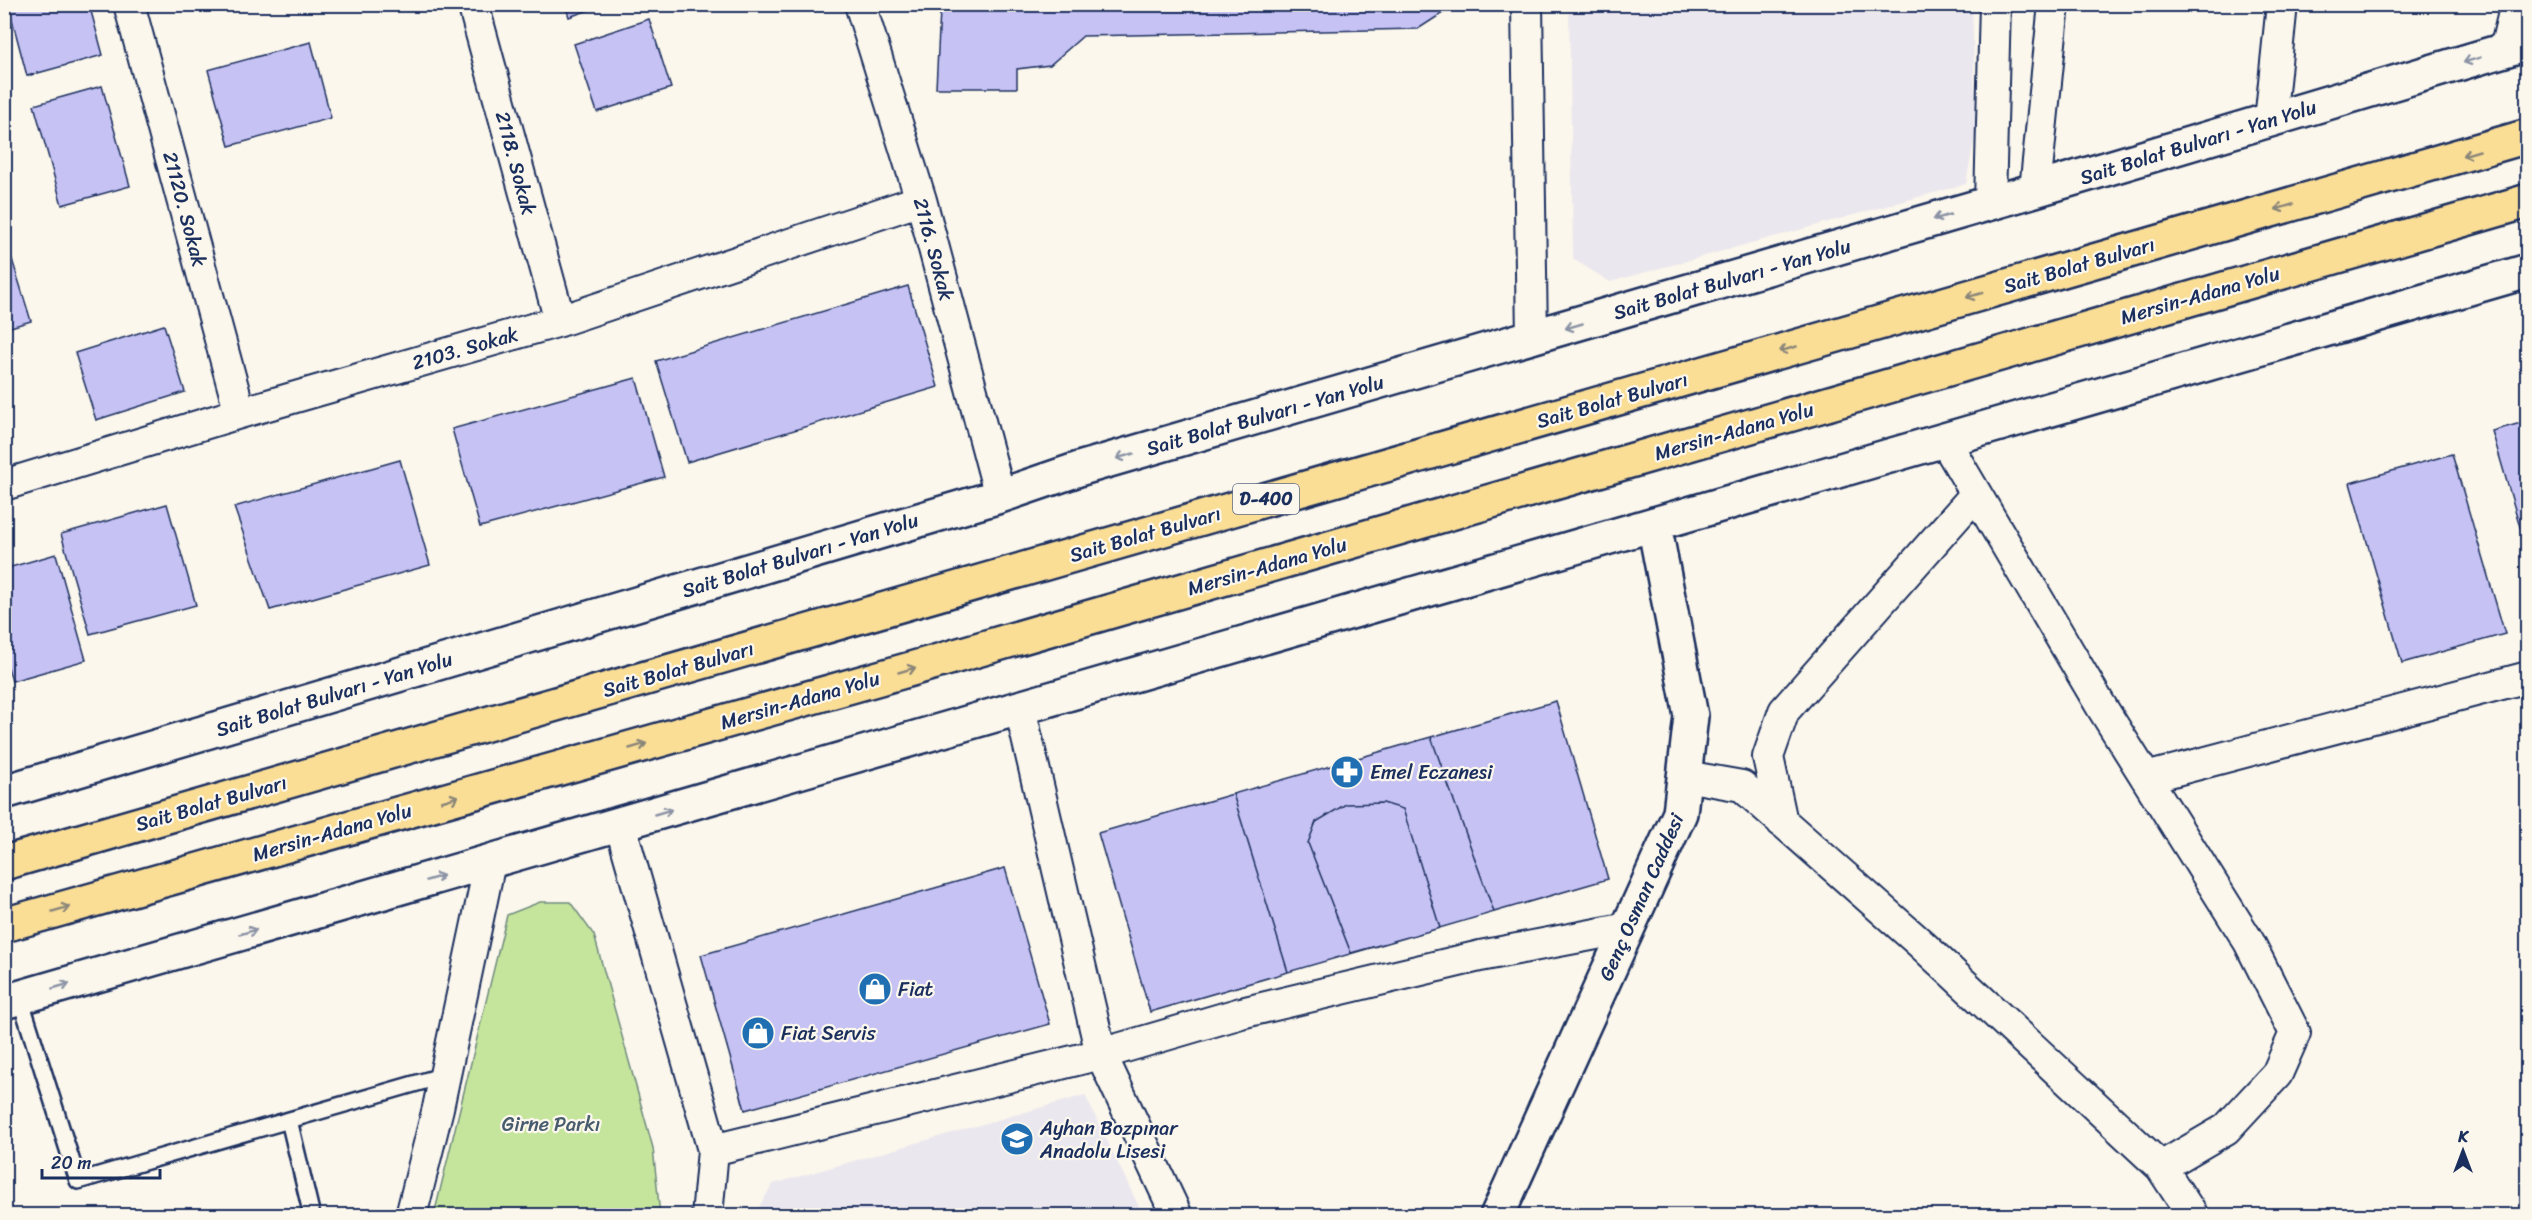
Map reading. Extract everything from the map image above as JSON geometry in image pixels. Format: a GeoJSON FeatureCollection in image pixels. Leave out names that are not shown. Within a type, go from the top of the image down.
{"type":"FeatureCollection","features":[{"type":"Feature","properties":{"kind":"highway","name":"Sait Bolat Bulvarı"},"geometry":{"type":"LineString","coordinates":[[4,863],[2528,136]]}},
{"type":"Feature","properties":{"kind":"highway","name":"Mersin-Adana Yolu"},"geometry":{"type":"LineString","coordinates":[[4,925],[922,666],[2528,201]]}},
{"type":"Feature","properties":{"kind":"street","name":"21120. Sokak"},"geometry":{"type":"LineString","coordinates":[[129,4],[240,413]]}},
{"type":"Feature","properties":{"kind":"street","name":"2118. Sokak"},"geometry":{"type":"LineString","coordinates":[[473,4],[560,321]]}},
{"type":"Feature","properties":{"kind":"street","name":"2116. Sokak"},"geometry":{"type":"LineString","coordinates":[[860,4],[921,200],[1000,496]]}},
{"type":"Feature","properties":{"kind":"street"},"geometry":{"type":"LineString","coordinates":[[1527,4],[1532,338]]}},
{"type":"Feature","properties":{"kind":"street"},"geometry":{"type":"LineString","coordinates":[[1990,203],[1995,4]]}},
{"type":"Feature","properties":{"kind":"street"},"geometry":{"type":"LineString","coordinates":[[2035,190],[2054,4]]}},
{"type":"Feature","properties":{"kind":"street"},"geometry":{"type":"LineString","coordinates":[[2270,121],[2282,4]]}},
{"type":"Feature","properties":{"kind":"street"},"geometry":{"type":"LineString","coordinates":[[2516,4],[2516,46]]}},
{"type":"Feature","properties":{"kind":"street","name":"Sait Bolat Bulvarı - Yan Yolu"},"geometry":{"type":"LineString","coordinates":[[4,792],[1000,496],[1082,468],[2270,121],[2516,46]]}},
{"type":"Feature","properties":{"kind":"street","name":"2103. Sokak"},"geometry":{"type":"LineString","coordinates":[[4,485],[240,413],[560,321],[921,200]]}},
{"type":"Feature","properties":{"kind":"street"},"geometry":{"type":"LineString","coordinates":[[12,1000],[2528,271]]}},
{"type":"Feature","properties":{"kind":"street"},"geometry":{"type":"LineString","coordinates":[[1945,441],[2101,706],[2249,942],[2295,1033],[2277,1074],[2226,1130],[2160,1167]]}},
{"type":"Feature","properties":{"kind":"street"},"geometry":{"type":"LineString","coordinates":[[1782,822],[1768,757],[1785,711],[1976,494]]}},
{"type":"Feature","properties":{"kind":"street","name":"Genç Osman Caddesi"},"geometry":{"type":"LineString","coordinates":[[1497,1215],[1680,813],[1691,716],[1654,524]]}},
{"type":"Feature","properties":{"kind":"street"},"geometry":{"type":"LineString","coordinates":[[2146,778],[2528,677]]}},
{"type":"Feature","properties":{"kind":"street"},"geometry":{"type":"LineString","coordinates":[[1020,708],[1101,1053],[1177,1215]]}},
{"type":"Feature","properties":{"kind":"street"},"geometry":{"type":"LineString","coordinates":[[1684,776],[1742,786],[1920,943],[2160,1167],[2193,1215]]}},
{"type":"Feature","properties":{"kind":"street"},"geometry":{"type":"LineString","coordinates":[[620,824],[713,1150],[707,1215]]}},
{"type":"Feature","properties":{"kind":"street"},"geometry":{"type":"LineString","coordinates":[[411,1215],[445,1075],[490,862]]}},
{"type":"Feature","properties":{"kind":"street"},"geometry":{"type":"LineString","coordinates":[[713,1150],[1101,1053],[1241,1013],[1434,967],[1628,928]]}},
{"type":"Feature","properties":{"kind":"lane"},"geometry":{"type":"LineString","coordinates":[[12,1000],[78,1180],[445,1075]]}},
{"type":"Feature","properties":{"kind":"lane"},"geometry":{"type":"LineString","coordinates":[[289,1120],[312,1215]]}},
{"type":"Feature","properties":{"kind":"shaded area"},"geometry":{"type":"Polygon","coordinates":[[[1569,5],[1972,5],[1976,129],[1966,184],[1610,282],[1573,259],[1569,5]]]}},
{"type":"Feature","properties":{"kind":"shaded area","name":"Ayhan Bozpınar Anadolu Lisesi"},"geometry":{"type":"Polygon","coordinates":[[[1085,1095],[1143,1215],[754,1215],[773,1184],[1085,1095]]]}},
{"type":"Feature","properties":{"kind":"green space","name":"Girne Parkı"},"geometry":{"type":"Polygon","coordinates":[[[540,902],[570,902],[594,935],[653,1148],[660,1215],[434,1215],[507,915],[540,902]]]}},
{"type":"Feature","properties":{"kind":"building"},"geometry":{"type":"Polygon","coordinates":[[[8,4],[89,4],[103,55],[27,76],[8,4]]]}},
{"type":"Feature","properties":{"kind":"building"},"geometry":{"type":"Polygon","coordinates":[[[565,4],[606,4],[569,17],[565,4]]]}},
{"type":"Feature","properties":{"kind":"building"},"geometry":{"type":"Polygon","coordinates":[[[962,4],[1450,4],[1449,9],[1418,29],[1083,36],[1050,65],[1017,69],[1017,88],[936,88],[940,11],[962,4]]]}},
{"type":"Feature","properties":{"kind":"building"},"geometry":{"type":"Polygon","coordinates":[[[649,19],[671,88],[597,112],[574,44],[649,19]]]}},
{"type":"Feature","properties":{"kind":"building"},"geometry":{"type":"Polygon","coordinates":[[[311,42],[331,118],[229,146],[208,70],[311,42]]]}},
{"type":"Feature","properties":{"kind":"building"},"geometry":{"type":"Polygon","coordinates":[[[102,86],[130,186],[62,205],[34,105],[102,86]]]}},
{"type":"Feature","properties":{"kind":"building"},"geometry":{"type":"Polygon","coordinates":[[[7,243],[31,321],[4,329],[4,244],[7,243]]]}},
{"type":"Feature","properties":{"kind":"building"},"geometry":{"type":"Polygon","coordinates":[[[908,286],[938,387],[687,462],[656,361],[908,286]]]}},
{"type":"Feature","properties":{"kind":"building"},"geometry":{"type":"Polygon","coordinates":[[[164,325],[185,392],[96,420],[75,353],[164,325]]]}},
{"type":"Feature","properties":{"kind":"building"},"geometry":{"type":"Polygon","coordinates":[[[636,378],[664,477],[480,527],[452,429],[636,378]]]}},
{"type":"Feature","properties":{"kind":"building"},"geometry":{"type":"Polygon","coordinates":[[[2528,421],[2528,554],[2492,431],[2528,421]]]}},
{"type":"Feature","properties":{"kind":"building"},"geometry":{"type":"Polygon","coordinates":[[[2452,454],[2505,634],[2402,663],[2350,483],[2452,454]]]}},
{"type":"Feature","properties":{"kind":"building"},"geometry":{"type":"Polygon","coordinates":[[[400,460],[430,565],[270,610],[234,507],[400,460]]]}},
{"type":"Feature","properties":{"kind":"building"},"geometry":{"type":"Polygon","coordinates":[[[167,504],[196,605],[90,634],[61,534],[167,504]]]}},
{"type":"Feature","properties":{"kind":"building"},"geometry":{"type":"Polygon","coordinates":[[[56,554],[86,660],[12,681],[4,654],[4,569],[56,554]]]}},
{"type":"Feature","properties":{"kind":"building"},"geometry":{"type":"Polygon","coordinates":[[[1556,701],[1608,879],[1150,1012],[1098,833],[1556,701]]]}},
{"type":"Feature","properties":{"kind":"building"},"geometry":{"type":"Polygon","coordinates":[[[1556,701],[1608,879],[1494,912],[1431,737],[1556,701]]]}},
{"type":"Feature","properties":{"kind":"building"},"geometry":{"type":"Polygon","coordinates":[[[1233,794],[1288,972],[1150,1012],[1098,833],[1233,794]]]}},
{"type":"Feature","properties":{"kind":"building"},"geometry":{"type":"Polygon","coordinates":[[[1383,803],[1403,809],[1440,928],[1351,953],[1308,843],[1316,822],[1346,804],[1383,803]]]}},
{"type":"Feature","properties":{"kind":"building","name":"Fiat"},"geometry":{"type":"Polygon","coordinates":[[[1005,868],[1050,1024],[745,1110],[701,955],[1005,868]]]}},
{"type":"Feature","properties":{"kind":"place","name":"Emel Eczanesi"},"geometry":{"type":"Point","coordinates":[1347,772]}},
{"type":"Feature","properties":{"kind":"place","name":"Fiat"},"geometry":{"type":"Point","coordinates":[875,989]}},
{"type":"Feature","properties":{"kind":"place","name":"Fiat Servis"},"geometry":{"type":"Point","coordinates":[758,1033]}},
{"type":"Feature","properties":{"kind":"place","name":"Ayhan Bozpınar Anadolu Lisesi"},"geometry":{"type":"Point","coordinates":[1017,1139]}}]}
